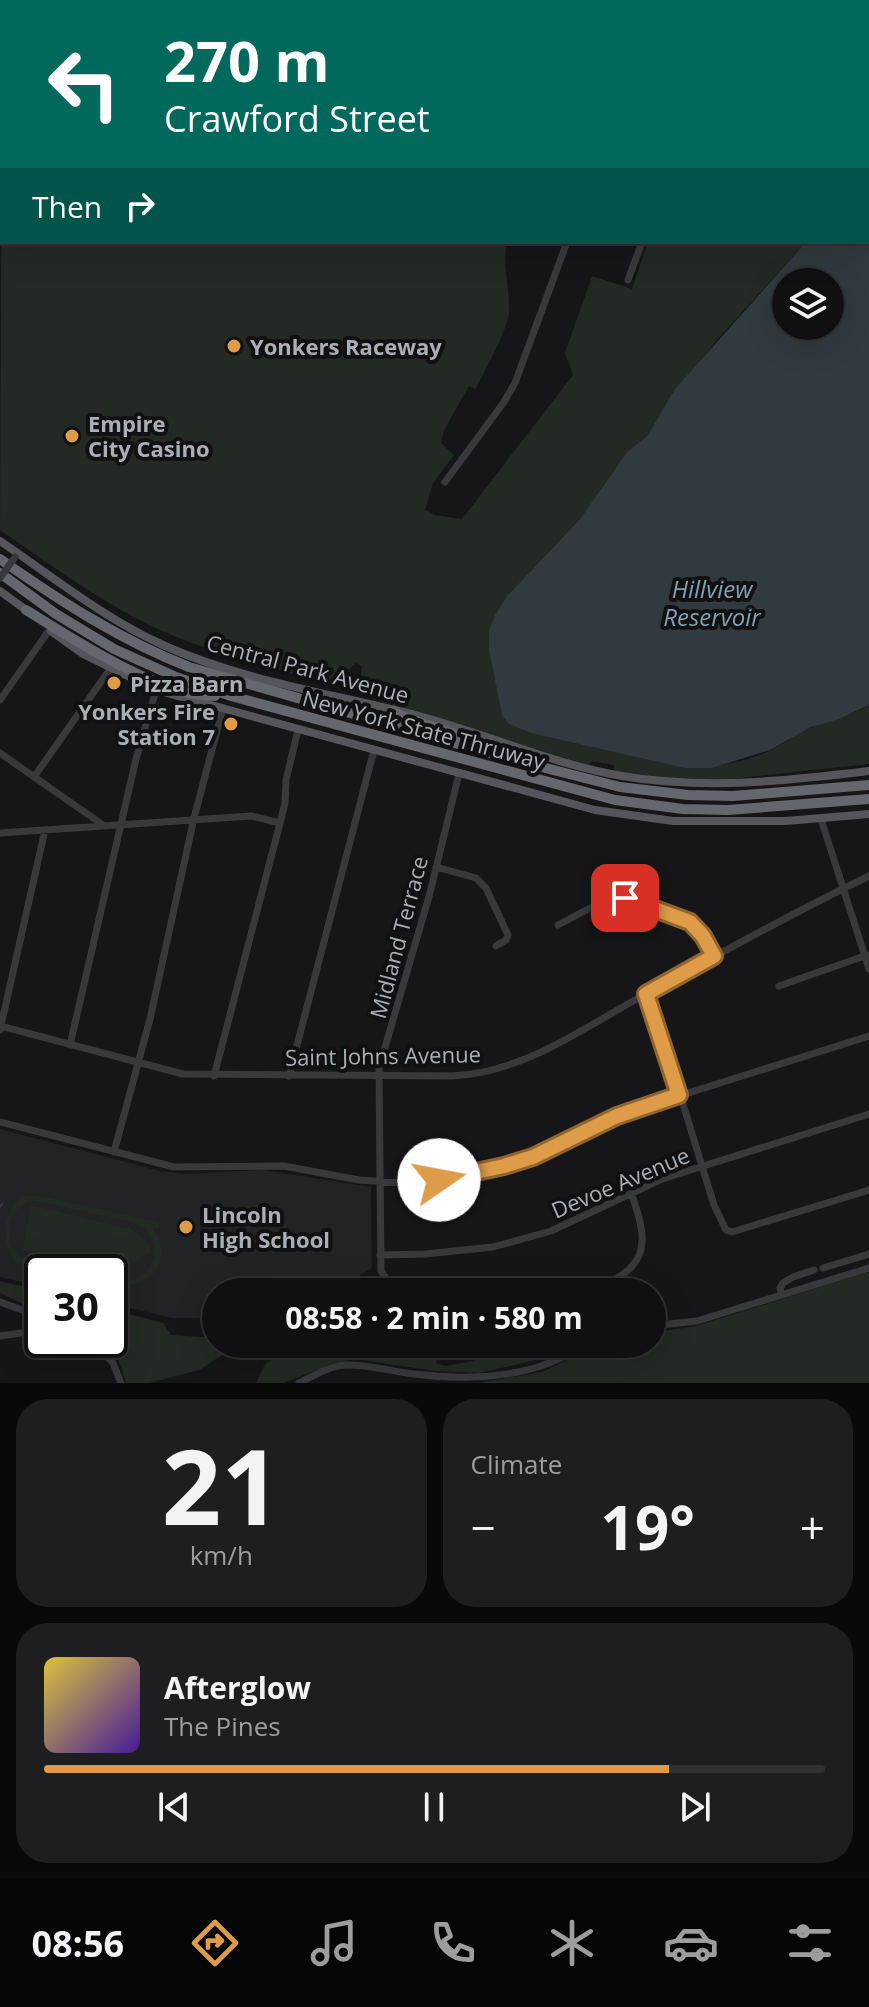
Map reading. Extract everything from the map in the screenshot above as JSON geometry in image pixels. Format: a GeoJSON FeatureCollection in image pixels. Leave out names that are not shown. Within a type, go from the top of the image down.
{"type":"FeatureCollection","features":[{"type":"Feature","properties":{"kind":"highway","name":"New York State Thruway"},"geometry":{"type":"LineString","coordinates":[[0,559],[106,629],[178,663],[518,761],[620,787],[688,795],[756,795],[865,785]]}},
{"type":"Feature","properties":{"kind":"highway","name":"New York State Thruway"},"geometry":{"type":"LineString","coordinates":[[0,576],[114,649],[176,677],[231,696],[570,790],[637,804],[683,809],[740,810],[868,799]]}},
{"type":"Feature","properties":{"kind":"highway"},"geometry":{"type":"LineString","coordinates":[[26,610],[136,673],[209,696],[231,696]]}},
{"type":"Feature","properties":{"kind":"highway"},"geometry":{"type":"LineString","coordinates":[[393,711],[502,750],[518,761]]}},
{"type":"Feature","properties":{"kind":"main road","name":"Central Park Avenue"},"geometry":{"type":"LineString","coordinates":[[0,541],[104,614],[163,645],[252,674],[443,723],[577,766],[666,782],[747,784],[869,771]]}},
{"type":"Feature","properties":{"kind":"main road"},"geometry":{"type":"LineString","coordinates":[[0,591],[83,654],[156,690],[595,810],[673,821],[821,819],[869,814]]}},
{"type":"Feature","properties":{"kind":"street"},"geometry":{"type":"LineString","coordinates":[[445,482],[515,383],[566,244]]}},
{"type":"Feature","properties":{"kind":"street"},"geometry":{"type":"LineString","coordinates":[[628,280],[641,244]]}},
{"type":"Feature","properties":{"kind":"street"},"geometry":{"type":"LineString","coordinates":[[0,576],[17,555]]}},
{"type":"Feature","properties":{"kind":"street"},"geometry":{"type":"LineString","coordinates":[[0,700],[50,629]]}},
{"type":"Feature","properties":{"kind":"street"},"geometry":{"type":"LineString","coordinates":[[34,777],[110,669]]}},
{"type":"Feature","properties":{"kind":"street"},"geometry":{"type":"LineString","coordinates":[[70,1045],[136,759],[156,690]]}},
{"type":"Feature","properties":{"kind":"street"},"geometry":{"type":"LineString","coordinates":[[114,1152],[150,1019],[194,818],[223,708]]}},
{"type":"Feature","properties":{"kind":"street"},"geometry":{"type":"LineString","coordinates":[[214,1076],[285,803],[286,780],[298,730]]}},
{"type":"Feature","properties":{"kind":"street"},"geometry":{"type":"LineString","coordinates":[[289,1076],[374,750]]}},
{"type":"Feature","properties":{"kind":"street"},"geometry":{"type":"LineString","coordinates":[[0,753],[104,826]]}},
{"type":"Feature","properties":{"kind":"street","name":"Midland Terrace"},"geometry":{"type":"LineString","coordinates":[[380,1255],[379,1068],[459,774]]}},
{"type":"Feature","properties":{"kind":"street"},"geometry":{"type":"LineString","coordinates":[[0,833],[194,818],[251,816],[280,823]]}},
{"type":"Feature","properties":{"kind":"street"},"geometry":{"type":"LineString","coordinates":[[821,819],[869,969]]}},
{"type":"Feature","properties":{"kind":"street"},"geometry":{"type":"LineString","coordinates":[[0,1027],[45,830]]}},
{"type":"Feature","properties":{"kind":"street"},"geometry":{"type":"LineString","coordinates":[[436,867],[476,878],[486,888],[508,935],[496,946]]}},
{"type":"Feature","properties":{"kind":"street","name":"Saint Johns Avenue"},"geometry":{"type":"LineString","coordinates":[[0,1027],[183,1074],[462,1075],[510,1066],[537,1054],[714,956],[869,876]]}},
{"type":"Feature","properties":{"kind":"street"},"geometry":{"type":"LineString","coordinates":[[558,925],[607,899],[625,898],[690,922],[703,936],[714,956]]}},
{"type":"Feature","properties":{"kind":"street"},"geometry":{"type":"LineString","coordinates":[[779,986],[867,955]]}},
{"type":"Feature","properties":{"kind":"street"},"geometry":{"type":"LineString","coordinates":[[646,994],[721,1223],[728,1232],[869,1190]]}},
{"type":"Feature","properties":{"kind":"street"},"geometry":{"type":"LineString","coordinates":[[0,1122],[174,1167],[284,1166],[380,1182],[439,1180],[533,1157],[628,1112],[869,1036]]}},
{"type":"Feature","properties":{"kind":"street","name":"Devoe Avenue"},"geometry":{"type":"LineString","coordinates":[[380,1255],[425,1254],[512,1242],[570,1224],[662,1179],[869,1114]]}},
{"type":"Feature","properties":{"kind":"street"},"geometry":{"type":"LineString","coordinates":[[619,1278],[640,1254],[643,1228],[631,1193]]}},
{"type":"Feature","properties":{"kind":"street"},"geometry":{"type":"LineString","coordinates":[[823,1268],[869,1254]]}},
{"type":"Feature","properties":{"kind":"street"},"geometry":{"type":"LineString","coordinates":[[380,1255],[381,1271],[385,1278]]}},
{"type":"Feature","properties":{"kind":"street"},"geometry":{"type":"LineString","coordinates":[[666,1324],[697,1321],[869,1268]]}},
{"type":"Feature","properties":{"kind":"street"},"geometry":{"type":"LineString","coordinates":[[781,1294],[783,1283],[814,1270]]}},
{"type":"Feature","properties":{"kind":"street"},"geometry":{"type":"LineString","coordinates":[[0,1302],[24,1311]]}},
{"type":"Feature","properties":{"kind":"street"},"geometry":{"type":"LineString","coordinates":[[0,1336],[24,1333]]}},
{"type":"Feature","properties":{"kind":"street"},"geometry":{"type":"LineString","coordinates":[[108,1358],[121,1383]]}},
{"type":"Feature","properties":{"kind":"street"},"geometry":{"type":"LineString","coordinates":[[299,1383],[343,1365],[449,1377],[507,1374],[562,1358]]}},
{"type":"Feature","properties":{"kind":"shaded area","name":"Yonkers Raceway"},"geometry":{"type":"Polygon","coordinates":[[[1,244],[507,244],[508,320],[476,389],[469,386],[444,430],[441,443],[454,455],[433,483],[425,510],[435,515],[462,519],[573,375],[565,353],[592,276],[632,289],[647,244],[804,244],[782,268],[772,268],[772,279],[715,342],[648,435],[627,452],[580,519],[508,595],[608,749],[670,764],[726,764],[769,751],[806,729],[869,705],[869,764],[702,782],[614,771],[614,765],[592,761],[588,765],[358,694],[362,666],[356,663],[336,681],[326,683],[186,641],[145,623],[61,572],[0,530],[1,244]]]}},
{"type":"Feature","properties":{"kind":"shaded area","name":"Lincoln High School"},"geometry":{"type":"Polygon","coordinates":[[[0,1129],[160,1171],[185,1174],[263,1170],[371,1187],[372,1268],[356,1278],[202,1278],[202,1318],[172,1318],[128,1307],[128,1254],[24,1254],[24,1283],[0,1277],[0,1129]]]}},
{"type":"Feature","properties":{"kind":"shaded area"},"geometry":{"type":"Polygon","coordinates":[[[33,1195],[160,1222],[159,1229],[153,1228],[159,1241],[160,1263],[146,1279],[128,1285],[128,1280],[134,1280],[148,1270],[155,1257],[154,1242],[145,1229],[133,1222],[36,1201],[19,1208],[10,1223],[10,1241],[13,1249],[24,1258],[22,1264],[14,1260],[10,1252],[6,1232],[10,1212],[23,1198],[33,1195]]]}},
{"type":"Feature","properties":{"kind":"shaded area"},"geometry":{"type":"Polygon","coordinates":[[[31,1205],[124,1228],[128,1226],[150,1245],[150,1252],[128,1267],[128,1254],[40,1254],[23,1250],[31,1205]]]}},
{"type":"Feature","properties":{"kind":"shaded area"},"geometry":{"type":"Polygon","coordinates":[[[869,1272],[869,1383],[477,1383],[542,1372],[571,1358],[666,1358],[666,1331],[696,1326],[869,1272]]]}},
{"type":"Feature","properties":{"kind":"shaded area"},"geometry":{"type":"Polygon","coordinates":[[[0,1281],[24,1287],[24,1304],[0,1293],[0,1281]]]}},
{"type":"Feature","properties":{"kind":"shaded area"},"geometry":{"type":"Polygon","coordinates":[[[128,1314],[163,1323],[171,1335],[202,1337],[202,1358],[218,1358],[199,1370],[149,1383],[126,1383],[118,1358],[128,1358],[128,1314]]]}},
{"type":"Feature","properties":{"kind":"shaded area"},"geometry":{"type":"Polygon","coordinates":[[[275,1358],[436,1358],[436,1363],[445,1366],[482,1358],[541,1358],[479,1373],[434,1371],[356,1359],[333,1363],[284,1383],[256,1383],[265,1364],[275,1358]]]}},
{"type":"Feature","properties":{"kind":"water","name":"Hillview Reservoir"},"geometry":{"type":"Polygon","coordinates":[[[804,244],[869,244],[869,705],[839,719],[811,727],[770,750],[712,768],[685,768],[531,733],[509,724],[502,715],[489,649],[489,630],[495,615],[508,595],[580,519],[627,452],[648,435],[675,389],[772,280],[772,340],[844,340],[844,268],[783,268],[804,244]]]}},
{"type":"Feature","properties":{"kind":"place","name":"Yonkers Raceway"},"geometry":{"type":"Point","coordinates":[234,346]}},
{"type":"Feature","properties":{"kind":"place","name":"Empire City Casino"},"geometry":{"type":"Point","coordinates":[72,436]}},
{"type":"Feature","properties":{"kind":"place","name":"Pizza Barn"},"geometry":{"type":"Point","coordinates":[114,683]}},
{"type":"Feature","properties":{"kind":"place","name":"Yonkers Fire Station 7"},"geometry":{"type":"Point","coordinates":[231,724]}},
{"type":"Feature","properties":{"kind":"place","name":"Lincoln High School"},"geometry":{"type":"Point","coordinates":[186,1227]}},
{"type":"Feature","properties":{"kind":"route"},"geometry":{"type":"LineString","coordinates":[[439,1180],[533,1157],[617,1116],[679,1095],[646,994],[714,956],[703,936],[690,922],[625,898]]}}]}
